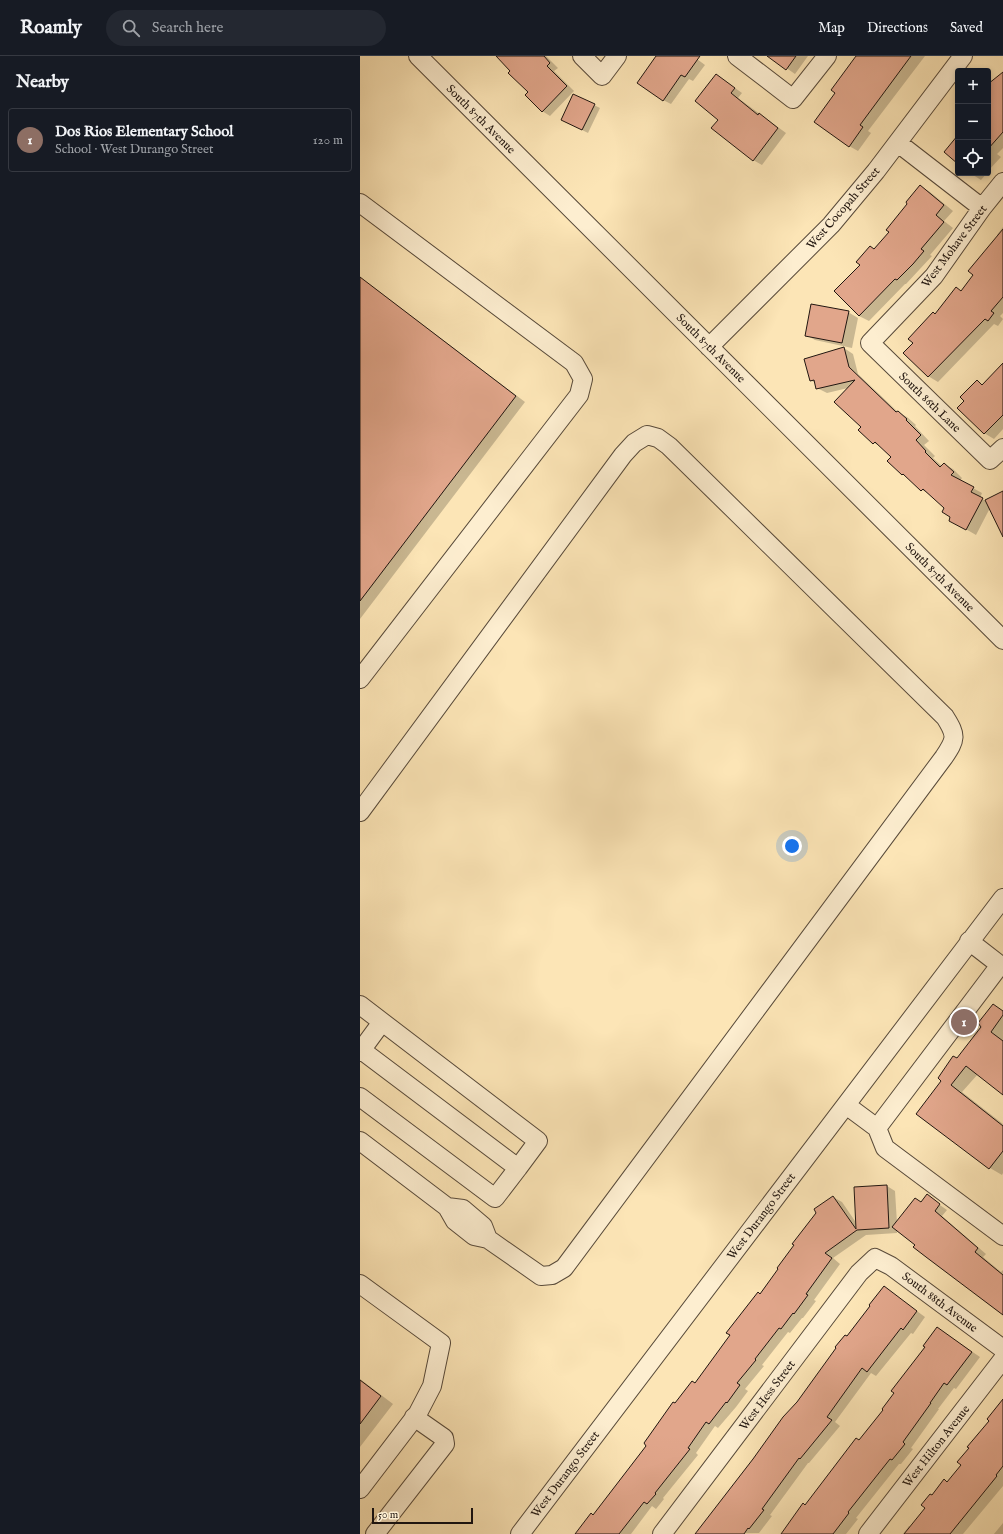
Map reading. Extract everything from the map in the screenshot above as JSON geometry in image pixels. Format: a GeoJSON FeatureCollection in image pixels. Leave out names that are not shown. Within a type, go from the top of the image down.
{"type":"FeatureCollection","features":[{"type":"Feature","properties":{"kind":"street","name":"South 87th Avenue"},"geometry":{"type":"LineString","coordinates":[[418,56],[1003,640]]}},
{"type":"Feature","properties":{"kind":"street"},"geometry":{"type":"LineString","coordinates":[[582,56],[602,76],[617,56]]}},
{"type":"Feature","properties":{"kind":"street"},"geometry":{"type":"LineString","coordinates":[[737,56],[793,99],[827,56]]}},
{"type":"Feature","properties":{"kind":"street","name":"West Cocopah Street"},"geometry":{"type":"LineString","coordinates":[[709,347],[831,225],[898,143],[963,56]]}},
{"type":"Feature","properties":{"kind":"street"},"geometry":{"type":"LineString","coordinates":[[898,143],[982,208]]}},
{"type":"Feature","properties":{"kind":"street","name":"West Mohave Street"},"geometry":{"type":"LineString","coordinates":[[870,343],[934,276],[982,208],[1003,182]]}},
{"type":"Feature","properties":{"kind":"street"},"geometry":{"type":"LineString","coordinates":[[360,202],[557,350],[574,364],[583,379],[579,395],[360,679]]}},
{"type":"Feature","properties":{"kind":"street","name":"South 86th Lane"},"geometry":{"type":"LineString","coordinates":[[870,343],[990,460],[1003,448]]}},
{"type":"Feature","properties":{"kind":"street"},"geometry":{"type":"LineString","coordinates":[[360,812],[623,455],[634,444],[647,435],[658,438],[669,446],[945,716],[954,730],[953,743],[944,757],[564,1268],[552,1274],[541,1276],[488,1239],[483,1226],[463,1209],[448,1207],[360,1141]]}},
{"type":"Feature","properties":{"kind":"street","name":"West Durango Street"},"geometry":{"type":"LineString","coordinates":[[520,1534],[1003,898]]}},
{"type":"Feature","properties":{"kind":"street"},"geometry":{"type":"LineString","coordinates":[[877,1128],[1002,963],[970,941]]}},
{"type":"Feature","properties":{"kind":"street"},"geometry":{"type":"LineString","coordinates":[[360,1005],[538,1141],[495,1198],[360,1097]]}},
{"type":"Feature","properties":{"kind":"street"},"geometry":{"type":"LineString","coordinates":[[382,1022],[361,1051],[518,1168]]}},
{"type":"Feature","properties":{"kind":"street"},"geometry":{"type":"LineString","coordinates":[[846,1105],[877,1128],[885,1148],[1003,1236]]}},
{"type":"Feature","properties":{"kind":"street","name":"South 88th Avenue"},"geometry":{"type":"LineString","coordinates":[[875,1258],[891,1266],[1003,1349]]}},
{"type":"Feature","properties":{"kind":"street","name":"West Hess Street"},"geometry":{"type":"LineString","coordinates":[[662,1534],[859,1273],[875,1258]]}},
{"type":"Feature","properties":{"kind":"street"},"geometry":{"type":"LineString","coordinates":[[360,1284],[441,1343],[432,1386],[414,1417],[360,1489]]}},
{"type":"Feature","properties":{"kind":"street","name":"West Hilton Avenue"},"geometry":{"type":"LineString","coordinates":[[868,1534],[1003,1359]]}},
{"type":"Feature","properties":{"kind":"street"},"geometry":{"type":"LineString","coordinates":[[375,1534],[444,1444],[444,1438],[414,1417]]}},
{"type":"Feature","properties":{"kind":"building"},"geometry":{"type":"Polygon","coordinates":[[[496,56],[544,56],[550,63],[547,66],[567,86],[542,112],[525,95],[528,92],[508,73],[510,71],[496,56]]]}},
{"type":"Feature","properties":{"kind":"building"},"geometry":{"type":"Polygon","coordinates":[[[656,56],[700,56],[685,77],[681,75],[663,101],[637,83],[656,56]]]}},
{"type":"Feature","properties":{"kind":"building"},"geometry":{"type":"Polygon","coordinates":[[[767,56],[796,56],[786,70],[767,56]]]}},
{"type":"Feature","properties":{"kind":"building"},"geometry":{"type":"Polygon","coordinates":[[[856,56],[911,56],[860,125],[863,127],[849,147],[814,122],[835,93],[831,90],[856,56]]]}},
{"type":"Feature","properties":{"kind":"building"},"geometry":{"type":"Polygon","coordinates":[[[1003,72],[1003,132],[991,146],[991,104],[991,82],[1003,72]]]}},
{"type":"Feature","properties":{"kind":"building"},"geometry":{"type":"Polygon","coordinates":[[[716,74],[735,88],[731,93],[758,115],[759,113],[778,128],[753,161],[711,128],[718,120],[695,101],[716,74]]]}},
{"type":"Feature","properties":{"kind":"building"},"geometry":{"type":"Polygon","coordinates":[[[573,94],[595,104],[582,130],[561,120],[573,94]]]}},
{"type":"Feature","properties":{"kind":"building"},"geometry":{"type":"Polygon","coordinates":[[[955,139],[955,161],[944,152],[955,139]]]}},
{"type":"Feature","properties":{"kind":"building"},"geometry":{"type":"Polygon","coordinates":[[[920,185],[944,205],[936,215],[944,222],[921,249],[924,251],[913,264],[897,280],[895,279],[859,316],[834,291],[860,265],[856,262],[870,246],[874,249],[889,232],[886,230],[920,185]]]}},
{"type":"Feature","properties":{"kind":"building"},"geometry":{"type":"Polygon","coordinates":[[[1003,229],[1003,297],[991,311],[994,313],[988,321],[985,319],[928,377],[903,353],[913,343],[908,339],[933,312],[935,314],[956,287],[961,291],[973,275],[968,271],[1003,229]]]}},
{"type":"Feature","properties":{"kind":"building"},"geometry":{"type":"Polygon","coordinates":[[[360,277],[516,396],[360,601],[360,277]]]}},
{"type":"Feature","properties":{"kind":"building"},"geometry":{"type":"Polygon","coordinates":[[[811,304],[849,311],[842,343],[805,336],[811,304]]]}},
{"type":"Feature","properties":{"kind":"building"},"geometry":{"type":"Polygon","coordinates":[[[844,347],[849,367],[896,412],[898,411],[907,419],[906,420],[921,435],[916,440],[926,451],[925,452],[940,467],[944,463],[954,472],[951,475],[974,487],[971,492],[983,498],[966,530],[949,521],[950,517],[942,512],[944,508],[923,489],[921,491],[887,461],[891,457],[875,442],[873,444],[858,430],[861,427],[834,402],[855,380],[816,389],[814,380],[810,381],[804,359],[844,347]]]}},
{"type":"Feature","properties":{"kind":"building"},"geometry":{"type":"Polygon","coordinates":[[[1003,363],[1003,415],[984,434],[957,408],[964,401],[960,397],[977,380],[982,385],[1003,363]]]}},
{"type":"Feature","properties":{"kind":"building"},"geometry":{"type":"Polygon","coordinates":[[[1003,491],[1003,537],[985,500],[1003,491]]]}},
{"type":"Feature","properties":{"kind":"building"},"geometry":{"type":"Polygon","coordinates":[[[993,1004],[1003,1011],[1003,1015],[991,1032],[1003,1041],[1003,1095],[966,1066],[951,1085],[1003,1126],[1003,1151],[989,1169],[916,1114],[941,1081],[938,1078],[953,1056],[957,1058],[981,1027],[978,1023],[993,1004]]]}},
{"type":"Feature","properties":{"kind":"building"},"geometry":{"type":"Polygon","coordinates":[[[887,1185],[889,1228],[857,1230],[825,1253],[832,1258],[806,1294],[808,1295],[781,1329],[779,1328],[737,1383],[740,1385],[727,1403],[726,1402],[709,1424],[706,1422],[688,1448],[690,1449],[655,1493],[656,1494],[647,1504],[644,1502],[619,1534],[575,1534],[591,1513],[593,1515],[646,1446],[644,1443],[673,1402],[675,1403],[692,1381],[695,1383],[730,1335],[726,1333],[758,1292],[760,1294],[778,1269],[777,1268],[794,1245],[792,1244],[816,1213],[814,1209],[833,1196],[856,1229],[854,1187],[887,1185]]]}},
{"type":"Feature","properties":{"kind":"building"},"geometry":{"type":"Polygon","coordinates":[[[927,1194],[940,1204],[935,1211],[978,1248],[975,1252],[1003,1275],[1003,1315],[913,1247],[915,1245],[892,1227],[915,1198],[921,1202],[927,1194]]]}},
{"type":"Feature","properties":{"kind":"building"},"geometry":{"type":"Polygon","coordinates":[[[884,1286],[917,1311],[903,1330],[901,1328],[867,1372],[862,1368],[827,1417],[832,1420],[800,1459],[799,1458],[762,1509],[764,1510],[744,1534],[695,1534],[753,1459],[783,1417],[797,1402],[836,1348],[835,1347],[845,1335],[847,1336],[884,1286]]]}},
{"type":"Feature","properties":{"kind":"building"},"geometry":{"type":"Polygon","coordinates":[[[937,1327],[972,1352],[947,1385],[944,1383],[903,1442],[905,1444],[892,1460],[890,1459],[848,1512],[849,1513],[833,1534],[781,1534],[803,1503],[805,1505],[856,1438],[859,1440],[883,1410],[882,1409],[894,1393],[891,1391],[925,1347],[923,1346],[937,1327]]]}},
{"type":"Feature","properties":{"kind":"building"},"geometry":{"type":"Polygon","coordinates":[[[360,1380],[381,1396],[360,1424],[360,1380]]]}},
{"type":"Feature","properties":{"kind":"building"},"geometry":{"type":"Polygon","coordinates":[[[1003,1399],[1003,1466],[996,1475],[997,1476],[950,1534],[904,1534],[925,1508],[921,1505],[930,1494],[932,1495],[944,1479],[947,1482],[961,1465],[957,1462],[969,1448],[967,1447],[989,1421],[987,1419],[1003,1399]]]}},
{"type":"Feature","properties":{"kind":"place","name":"Dos Rios Elementary School"},"geometry":{"type":"Point","coordinates":[964,1022]}}]}
